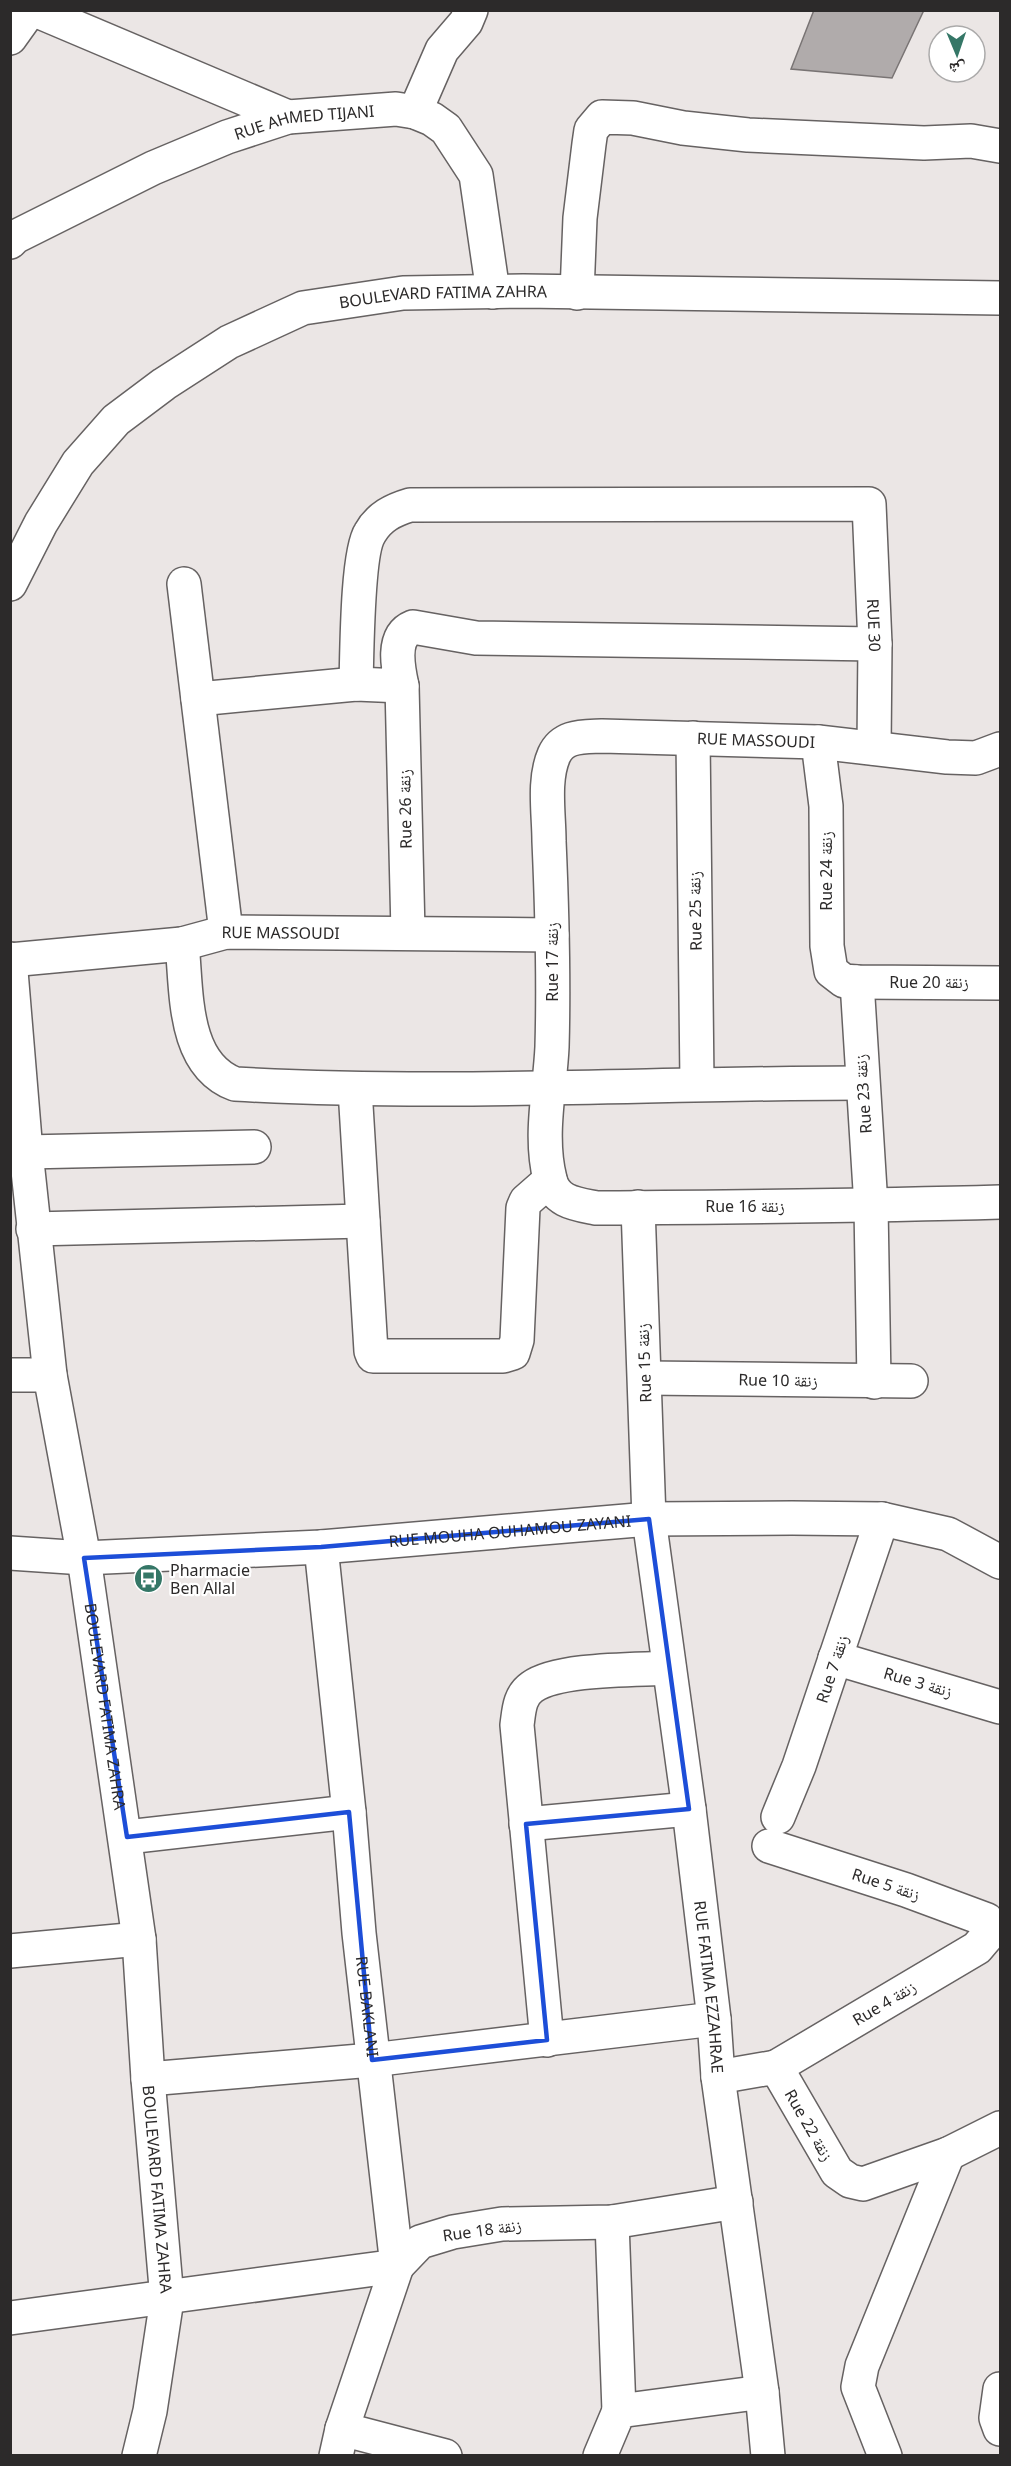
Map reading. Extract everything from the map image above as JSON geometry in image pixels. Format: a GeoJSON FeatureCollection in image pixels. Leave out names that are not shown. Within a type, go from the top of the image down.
{"type":"FeatureCollection","features":[{"type":"Feature","properties":{"kind":"street"},"geometry":{"type":"LineString","coordinates":[[10,38],[30,10]]}},
{"type":"Feature","properties":{"kind":"street"},"geometry":{"type":"LineString","coordinates":[[35,10],[288,117]]}},
{"type":"Feature","properties":{"kind":"street"},"geometry":{"type":"LineString","coordinates":[[415,112],[459,14]]}},
{"type":"Feature","properties":{"kind":"street","name":"RUE AHMED TIJANI"},"geometry":{"type":"LineString","coordinates":[[12,238],[73,211],[153,168],[227,137],[288,117],[396,109],[415,112],[446,129],[476,175],[493,292]]}},
{"type":"Feature","properties":{"kind":"street"},"geometry":{"type":"LineString","coordinates":[[577,293],[580,218],[589,144],[591,130],[602,117],[633,118],[682,128],[748,135],[924,143],[971,141],[1000,146]]}},
{"type":"Feature","properties":{"kind":"street","name":"BOULEVARD FATIMA ZAHRA"},"geometry":{"type":"LineString","coordinates":[[10,584],[41,522],[78,463],[116,420],[164,384],[229,342],[303,308],[403,293],[1000,298]]}},
{"type":"Feature","properties":{"kind":"street","name":"RUE 30"},"geometry":{"type":"LineString","coordinates":[[356,684],[364,544],[381,518],[410,505],[869,504],[875,644],[874,748]]}},
{"type":"Feature","properties":{"kind":"street"},"geometry":{"type":"LineString","coordinates":[[184,584],[226,932]]}},
{"type":"Feature","properties":{"kind":"street","name":"Rue 26 زنقة"},"geometry":{"type":"LineString","coordinates":[[408,932],[402,686],[398,660],[400,638],[406,630],[413,627],[476,638],[875,644]]}},
{"type":"Feature","properties":{"kind":"street"},"geometry":{"type":"LineString","coordinates":[[198,699],[356,684],[402,686]]}},
{"type":"Feature","properties":{"kind":"street","name":"RUE MASSOUDI"},"geometry":{"type":"LineString","coordinates":[[548,792],[553,757],[564,742],[576,737],[818,742],[976,758],[1000,749]]}},
{"type":"Feature","properties":{"kind":"street","name":"Rue 25 زنقة"},"geometry":{"type":"LineString","coordinates":[[693,738],[698,1083]]}},
{"type":"Feature","properties":{"kind":"street","name":"Rue 24 زنقة"},"geometry":{"type":"LineString","coordinates":[[818,742],[826,806],[829,962],[836,976],[844,981],[857,982]]}},
{"type":"Feature","properties":{"kind":"street","name":"Rue 17 زنقة"},"geometry":{"type":"LineString","coordinates":[[548,792],[552,1047],[545,1131],[550,1180]]}},
{"type":"Feature","properties":{"kind":"street","name":"RUE MASSOUDI"},"geometry":{"type":"LineString","coordinates":[[11,959],[182,944],[226,932],[552,935]]}},
{"type":"Feature","properties":{"kind":"street"},"geometry":{"type":"LineString","coordinates":[[182,944],[191,1027],[200,1053],[219,1078],[235,1084],[355,1089],[548,1090],[698,1083],[861,1083]]}},
{"type":"Feature","properties":{"kind":"street","name":"BOULEVARD FATIMA ZAHRA"},"geometry":{"type":"LineString","coordinates":[[11,959],[33,1228],[50,1375],[84,1558],[127,1837],[139,1939],[148,2079],[167,2299],[150,2411],[140,2456]]}},
{"type":"Feature","properties":{"kind":"street","name":"Rue 20 زنقة"},"geometry":{"type":"LineString","coordinates":[[857,982],[1000,992]]}},
{"type":"Feature","properties":{"kind":"street","name":"Rue 23 زنقة"},"geometry":{"type":"LineString","coordinates":[[857,982],[861,1083],[871,1206],[874,1382]]}},
{"type":"Feature","properties":{"kind":"street"},"geometry":{"type":"LineString","coordinates":[[355,1089],[371,1352],[378,1358],[503,1356],[513,1353],[518,1340],[522,1208],[526,1201],[550,1180]]}},
{"type":"Feature","properties":{"kind":"street"},"geometry":{"type":"LineString","coordinates":[[26,1152],[254,1147]]}},
{"type":"Feature","properties":{"kind":"street","name":"Rue 16 زنقة"},"geometry":{"type":"LineString","coordinates":[[550,1180],[556,1194],[571,1203],[596,1208],[752,1205],[871,1206],[1000,1202]]}},
{"type":"Feature","properties":{"kind":"street","name":"Rue 15 زنقة"},"geometry":{"type":"LineString","coordinates":[[638,1207],[649,1519]]}},
{"type":"Feature","properties":{"kind":"street"},"geometry":{"type":"LineString","coordinates":[[33,1228],[363,1221]]}},
{"type":"Feature","properties":{"kind":"street"},"geometry":{"type":"LineString","coordinates":[[10,1375],[50,1375]]}},
{"type":"Feature","properties":{"kind":"street","name":"Rue 10 زنقة"},"geometry":{"type":"LineString","coordinates":[[645,1378],[911,1381]]}},
{"type":"Feature","properties":{"kind":"street","name":"RUE MOUHA OUHAMOU ZAYANI"},"geometry":{"type":"LineString","coordinates":[[10,1553],[84,1558],[321,1548],[649,1519],[882,1519],[948,1534],[1000,1562]]}},
{"type":"Feature","properties":{"kind":"street","name":"RUE FATIMA EZZAHRAE"},"geometry":{"type":"LineString","coordinates":[[649,1519],[689,1809],[714,2019],[718,2077],[762,2392],[768,2456]]}},
{"type":"Feature","properties":{"kind":"street","name":"Rue 7 زنقة"},"geometry":{"type":"LineString","coordinates":[[774,1831],[800,1766],[882,1519]]}},
{"type":"Feature","properties":{"kind":"street","name":"RUE BAKLANI"},"geometry":{"type":"LineString","coordinates":[[321,1548],[350,1812],[372,2060],[397,2266],[339,2442]]}},
{"type":"Feature","properties":{"kind":"street","name":"Rue 3 زنقة"},"geometry":{"type":"LineString","coordinates":[[835,1658],[1000,1707]]}},
{"type":"Feature","properties":{"kind":"street"},"geometry":{"type":"LineString","coordinates":[[547,2040],[517,1725],[519,1703],[530,1688],[558,1676],[669,1668]]}},
{"type":"Feature","properties":{"kind":"street"},"geometry":{"type":"LineString","coordinates":[[526,1824],[689,1809]]}},
{"type":"Feature","properties":{"kind":"street"},"geometry":{"type":"LineString","coordinates":[[127,1837],[350,1812]]}},
{"type":"Feature","properties":{"kind":"street","name":"Rue 5 زنقة"},"geometry":{"type":"LineString","coordinates":[[774,1831],[987,1920],[988,1935]]}},
{"type":"Feature","properties":{"kind":"street","name":"Rue 4 زنقة"},"geometry":{"type":"LineString","coordinates":[[776,2067],[977,1948],[988,1935]]}},
{"type":"Feature","properties":{"kind":"street"},"geometry":{"type":"LineString","coordinates":[[10,1951],[139,1939]]}},
{"type":"Feature","properties":{"kind":"street"},"geometry":{"type":"LineString","coordinates":[[148,2079],[372,2060],[714,2019]]}},
{"type":"Feature","properties":{"kind":"street"},"geometry":{"type":"LineString","coordinates":[[718,2077],[776,2067]]}},
{"type":"Feature","properties":{"kind":"street","name":"Rue 22 زنقة"},"geometry":{"type":"LineString","coordinates":[[776,2067],[837,2172],[850,2181],[863,2184],[948,2154],[1000,2128]]}},
{"type":"Feature","properties":{"kind":"street"},"geometry":{"type":"LineString","coordinates":[[885,2456],[863,2403],[858,2387],[860,2377],[948,2154]]}},
{"type":"Feature","properties":{"kind":"street","name":"Rue 18 زنقة"},"geometry":{"type":"LineString","coordinates":[[397,2266],[420,2242],[453,2232],[502,2224],[612,2222],[736,2202]]}},
{"type":"Feature","properties":{"kind":"street"},"geometry":{"type":"LineString","coordinates":[[600,2456],[619,2411],[612,2222]]}},
{"type":"Feature","properties":{"kind":"street"},"geometry":{"type":"LineString","coordinates":[[10,2318],[167,2299],[397,2266]]}},
{"type":"Feature","properties":{"kind":"street"},"geometry":{"type":"LineString","coordinates":[[1000,2389],[996,2418],[1000,2429]]}},
{"type":"Feature","properties":{"kind":"street"},"geometry":{"type":"LineString","coordinates":[[619,2411],[762,2392]]}},
{"type":"Feature","properties":{"kind":"street"},"geometry":{"type":"LineString","coordinates":[[339,2442],[445,2456]]}},
{"type":"Feature","properties":{"kind":"highlighted area"},"geometry":{"type":"Polygon","coordinates":[[[649,1519],[689,1809],[526,1824],[547,2040],[372,2060],[349,1812],[127,1837],[84,1558],[321,1547],[649,1519]]]}},
{"type":"Feature","properties":{"kind":"building"},"geometry":{"type":"Polygon","coordinates":[[[814,10],[924,10],[892,78],[791,69],[814,10]]]}},
{"type":"Feature","properties":{"kind":"place","name":"Pharmacie Ben Allal"},"geometry":{"type":"Point","coordinates":[149,1579]}}]}
